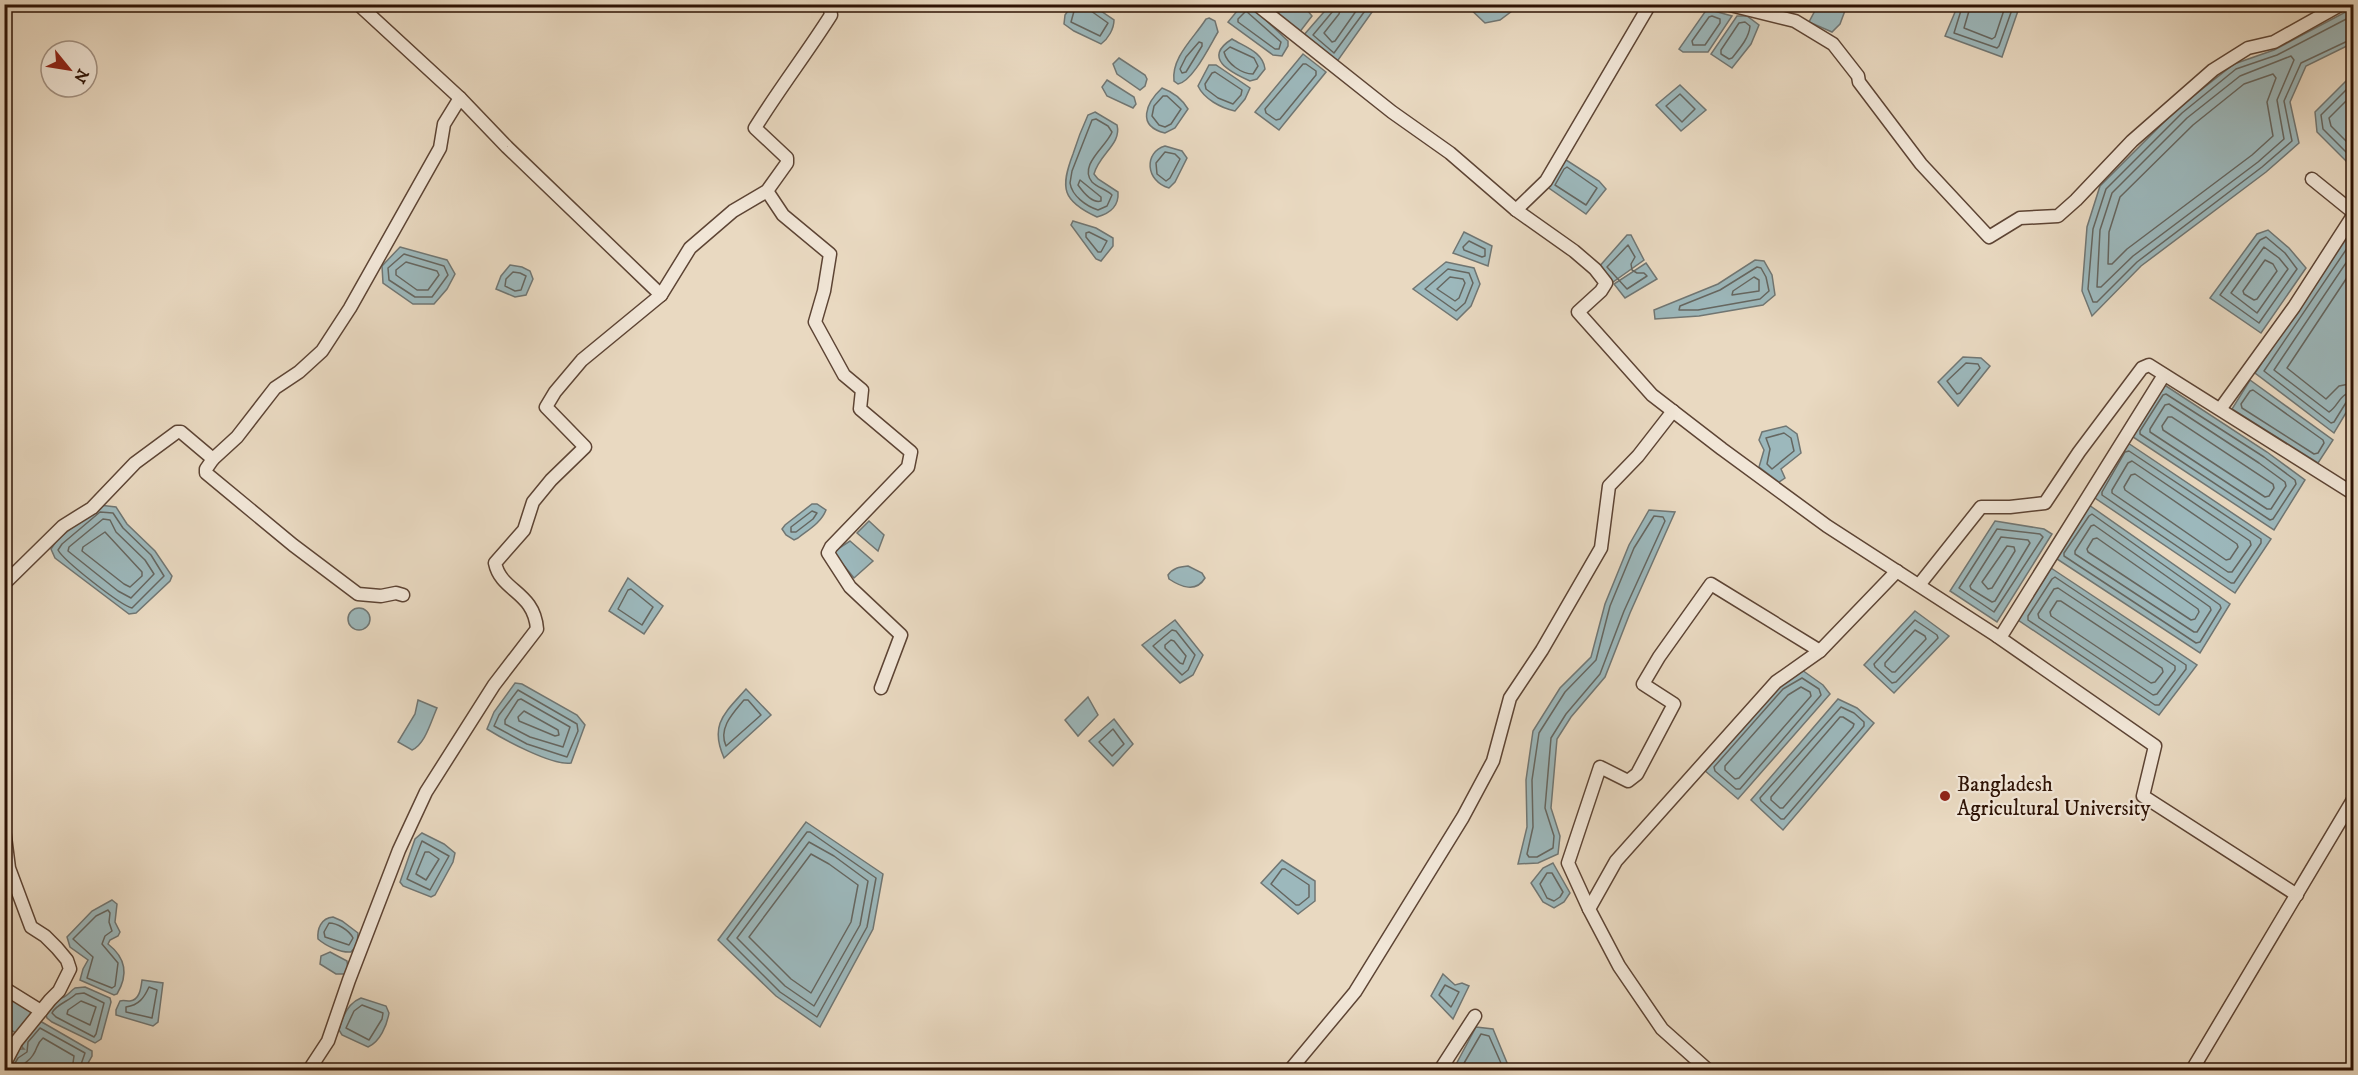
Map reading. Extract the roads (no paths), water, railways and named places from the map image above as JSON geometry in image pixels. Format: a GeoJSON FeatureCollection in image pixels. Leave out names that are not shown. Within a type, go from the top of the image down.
{"type":"FeatureCollection","features":[{"type":"Feature","properties":{"kind":"street"},"geometry":{"type":"LineString","coordinates":[[358,4],[460,98],[507,147],[661,295]]}},
{"type":"Feature","properties":{"kind":"street"},"geometry":{"type":"LineString","coordinates":[[309,1071],[328,1041],[399,850],[426,792],[494,685],[537,629],[536,615],[526,600],[498,575],[495,563],[524,530],[533,502],[551,480],[585,447],[546,407],[555,392],[582,360],[661,295],[690,248],[733,211],[767,191],[787,163],[787,158],[755,128],[777,92],[811,47],[831,15],[829,4]]}},
{"type":"Feature","properties":{"kind":"street"},"geometry":{"type":"LineString","coordinates":[[1256,4],[1392,112],[1450,153],[1516,210],[1596,268],[1606,283],[1601,291],[1578,312],[1652,395],[1827,526],[1997,636],[2155,746],[2143,796],[2297,895]]}},
{"type":"Feature","properties":{"kind":"street"},"geometry":{"type":"LineString","coordinates":[[1516,210],[1546,181],[1650,4]]}},
{"type":"Feature","properties":{"kind":"street"},"geometry":{"type":"LineString","coordinates":[[1726,4],[1795,21],[1833,44],[1915,156],[1989,237],[2020,218],[2058,216],[2132,141],[2213,70],[2247,48],[2274,42],[2342,4]]}},
{"type":"Feature","properties":{"kind":"street"},"geometry":{"type":"LineString","coordinates":[[404,595],[396,593],[381,596],[358,594],[206,473],[206,469],[237,436],[276,388],[299,372],[322,351],[350,308],[440,148],[444,124],[460,98]]}},
{"type":"Feature","properties":{"kind":"street"},"geometry":{"type":"LineString","coordinates":[[2221,408],[2294,307],[2354,213],[2312,179]]}},
{"type":"Feature","properties":{"kind":"street"},"geometry":{"type":"LineString","coordinates":[[767,191],[783,215],[830,254],[824,291],[815,322],[843,375],[862,390],[860,410],[911,452],[908,467],[831,547],[828,554],[850,587],[901,635],[881,688]]}},
{"type":"Feature","properties":{"kind":"street"},"geometry":{"type":"LineString","coordinates":[[1918,585],[1981,507],[2010,507],[2045,503],[2079,452],[2142,368],[2149,365],[2221,408],[2354,494]]}},
{"type":"Feature","properties":{"kind":"street"},"geometry":{"type":"LineString","coordinates":[[1997,636],[2000,637],[2003,633],[2164,375]]}},
{"type":"Feature","properties":{"kind":"street"},"geometry":{"type":"LineString","coordinates":[[1290,1071],[1355,992],[1414,900],[1493,762],[1510,698],[1542,650],[1601,548],[1609,486],[1638,456],[1673,411]]}},
{"type":"Feature","properties":{"kind":"street"},"geometry":{"type":"LineString","coordinates":[[4,584],[63,526],[92,508],[135,462],[177,432],[181,432],[213,459]]}},
{"type":"Feature","properties":{"kind":"street"},"geometry":{"type":"LineString","coordinates":[[1589,909],[1616,861],[1776,682],[1820,651],[1897,571]]}},
{"type":"Feature","properties":{"kind":"street"},"geometry":{"type":"LineString","coordinates":[[1708,1071],[1662,1029],[1619,966],[1568,863],[1600,767],[1628,781],[1637,774],[1674,704],[1643,684],[1659,657],[1711,584],[1820,651]]}},
{"type":"Feature","properties":{"kind":"street"},"geometry":{"type":"LineString","coordinates":[[2192,1071],[2354,798]]}},
{"type":"Feature","properties":{"kind":"street"},"geometry":{"type":"LineString","coordinates":[[4,829],[9,868],[31,927],[57,948],[67,960],[70,969],[59,991],[16,1042],[4,1065]]}},
{"type":"Feature","properties":{"kind":"street"},"geometry":{"type":"LineString","coordinates":[[4,988],[41,1011]]}},
{"type":"Feature","properties":{"kind":"street"},"geometry":{"type":"LineString","coordinates":[[1440,1071],[1475,1016]]}},
{"type":"Feature","properties":{"kind":"water"},"geometry":{"type":"Polygon","coordinates":[[[1072,5],[1092,5],[1114,20],[1110,34],[1101,44],[1064,24],[1065,15],[1072,5]]]}},
{"type":"Feature","properties":{"kind":"water"},"geometry":{"type":"Polygon","coordinates":[[[1242,5],[1251,6],[1288,41],[1288,46],[1282,56],[1273,55],[1228,22],[1242,5]]]}},
{"type":"Feature","properties":{"kind":"water"},"geometry":{"type":"Polygon","coordinates":[[[1265,5],[1303,5],[1312,16],[1299,33],[1265,5]]]}},
{"type":"Feature","properties":{"kind":"water"},"geometry":{"type":"Polygon","coordinates":[[[1330,5],[1377,5],[1336,63],[1303,36],[1330,5]]]}},
{"type":"Feature","properties":{"kind":"water"},"geometry":{"type":"Polygon","coordinates":[[[1466,5],[1504,5],[1512,11],[1500,20],[1485,23],[1466,5]]]}},
{"type":"Feature","properties":{"kind":"water"},"geometry":{"type":"Polygon","coordinates":[[[1818,5],[1839,5],[1846,8],[1840,24],[1832,32],[1809,22],[1818,5]]]}},
{"type":"Feature","properties":{"kind":"water"},"geometry":{"type":"Polygon","coordinates":[[[1958,5],[2020,5],[2002,57],[1945,36],[1958,5]]]}},
{"type":"Feature","properties":{"kind":"water"},"geometry":{"type":"Polygon","coordinates":[[[2353,8],[2353,43],[2306,66],[2290,102],[2299,143],[2266,172],[2141,266],[2092,316],[2082,291],[2087,227],[2100,186],[2178,108],[2234,64],[2274,50],[2353,8]]]}},
{"type":"Feature","properties":{"kind":"water"},"geometry":{"type":"Polygon","coordinates":[[[1707,9],[1732,16],[1708,52],[1683,52],[1679,49],[1707,9]]]}},
{"type":"Feature","properties":{"kind":"water"},"geometry":{"type":"Polygon","coordinates":[[[1737,16],[1747,16],[1759,25],[1751,44],[1732,68],[1711,54],[1737,16]]]}},
{"type":"Feature","properties":{"kind":"water"},"geometry":{"type":"Polygon","coordinates":[[[1209,18],[1215,21],[1218,32],[1195,70],[1178,84],[1174,81],[1176,64],[1185,48],[1209,18]]]}},
{"type":"Feature","properties":{"kind":"water"},"geometry":{"type":"Polygon","coordinates":[[[1232,39],[1261,58],[1265,69],[1257,79],[1250,81],[1222,64],[1219,52],[1232,39]]]}},
{"type":"Feature","properties":{"kind":"water"},"geometry":{"type":"Polygon","coordinates":[[[1303,54],[1326,72],[1279,130],[1255,112],[1303,54]]]}},
{"type":"Feature","properties":{"kind":"water"},"geometry":{"type":"Polygon","coordinates":[[[1119,58],[1145,75],[1147,79],[1145,86],[1140,90],[1117,74],[1113,64],[1119,58]]]}},
{"type":"Feature","properties":{"kind":"water"},"geometry":{"type":"Polygon","coordinates":[[[1209,65],[1216,65],[1250,88],[1245,99],[1235,111],[1214,102],[1204,95],[1198,86],[1209,65]]]}},
{"type":"Feature","properties":{"kind":"water"},"geometry":{"type":"Polygon","coordinates":[[[2353,74],[2353,168],[2317,132],[2315,112],[2353,74]]]}},
{"type":"Feature","properties":{"kind":"water"},"geometry":{"type":"Polygon","coordinates":[[[1107,80],[1134,97],[1136,104],[1133,108],[1107,96],[1102,87],[1107,80]]]}},
{"type":"Feature","properties":{"kind":"water"},"geometry":{"type":"Polygon","coordinates":[[[1680,85],[1706,110],[1681,131],[1656,105],[1680,85]]]}},
{"type":"Feature","properties":{"kind":"water"},"geometry":{"type":"Polygon","coordinates":[[[1162,88],[1177,96],[1188,109],[1175,128],[1165,133],[1156,130],[1147,120],[1148,107],[1162,88]]]}},
{"type":"Feature","properties":{"kind":"water"},"geometry":{"type":"Polygon","coordinates":[[[1095,112],[1117,125],[1118,132],[1094,174],[1118,192],[1117,201],[1110,211],[1097,217],[1085,211],[1071,199],[1066,185],[1066,176],[1082,130],[1088,115],[1095,112]]]}},
{"type":"Feature","properties":{"kind":"water"},"geometry":{"type":"Polygon","coordinates":[[[1165,146],[1182,151],[1187,158],[1175,182],[1169,188],[1155,179],[1150,167],[1153,154],[1165,146]]]}},
{"type":"Feature","properties":{"kind":"water"},"geometry":{"type":"Polygon","coordinates":[[[1563,158],[1599,181],[1606,189],[1586,214],[1546,186],[1563,158]]]}},
{"type":"Feature","properties":{"kind":"water"},"geometry":{"type":"Polygon","coordinates":[[[1073,221],[1096,228],[1113,238],[1113,246],[1101,261],[1096,259],[1071,225],[1073,221]]]}},
{"type":"Feature","properties":{"kind":"water"},"geometry":{"type":"Polygon","coordinates":[[[2353,227],[2353,401],[2334,433],[2255,373],[2353,227]]]}},
{"type":"Feature","properties":{"kind":"water"},"geometry":{"type":"Polygon","coordinates":[[[2268,230],[2289,248],[2306,268],[2261,333],[2210,298],[2257,234],[2268,230]]]}},
{"type":"Feature","properties":{"kind":"water"},"geometry":{"type":"Polygon","coordinates":[[[1464,232],[1492,246],[1488,266],[1453,253],[1464,232]]]}},
{"type":"Feature","properties":{"kind":"water"},"geometry":{"type":"Polygon","coordinates":[[[1627,235],[1631,235],[1644,260],[1613,282],[1598,268],[1627,235]]]}},
{"type":"Feature","properties":{"kind":"water"},"geometry":{"type":"Polygon","coordinates":[[[400,247],[447,260],[455,274],[447,289],[434,304],[413,304],[383,283],[382,266],[400,247]]]}},
{"type":"Feature","properties":{"kind":"water"},"geometry":{"type":"Polygon","coordinates":[[[1755,260],[1764,261],[1772,275],[1775,295],[1763,305],[1699,316],[1655,319],[1654,310],[1718,284],[1755,260]]]}},
{"type":"Feature","properties":{"kind":"water"},"geometry":{"type":"Polygon","coordinates":[[[1446,262],[1474,268],[1480,284],[1471,306],[1457,320],[1413,289],[1446,262]]]}},
{"type":"Feature","properties":{"kind":"water"},"geometry":{"type":"Polygon","coordinates":[[[1646,263],[1657,279],[1625,298],[1614,284],[1646,263]]]}},
{"type":"Feature","properties":{"kind":"water"},"geometry":{"type":"Polygon","coordinates":[[[510,265],[530,271],[533,279],[526,295],[515,297],[496,289],[501,276],[510,265]]]}},
{"type":"Feature","properties":{"kind":"water"},"geometry":{"type":"Polygon","coordinates":[[[1963,357],[1981,358],[1990,366],[1958,406],[1938,382],[1963,357]]]}},
{"type":"Feature","properties":{"kind":"water"},"geometry":{"type":"Polygon","coordinates":[[[2250,380],[2333,440],[2318,463],[2232,409],[2250,380]]]}},
{"type":"Feature","properties":{"kind":"water"},"geometry":{"type":"Polygon","coordinates":[[[2163,384],[2267,452],[2305,480],[2274,530],[2130,435],[2163,384]]]}},
{"type":"Feature","properties":{"kind":"water"},"geometry":{"type":"Polygon","coordinates":[[[1786,426],[1797,434],[1801,453],[1781,469],[1785,478],[1779,482],[1759,467],[1764,450],[1759,440],[1762,432],[1786,426]]]}},
{"type":"Feature","properties":{"kind":"water"},"geometry":{"type":"Polygon","coordinates":[[[2125,441],[2271,539],[2235,593],[2092,496],[2125,441]]]}},
{"type":"Feature","properties":{"kind":"water"},"geometry":{"type":"Polygon","coordinates":[[[812,504],[817,504],[826,510],[821,519],[794,540],[786,535],[782,529],[785,525],[812,504]]]}},
{"type":"Feature","properties":{"kind":"water"},"geometry":{"type":"Polygon","coordinates":[[[99,505],[116,507],[127,524],[155,551],[172,576],[170,581],[136,613],[129,614],[55,558],[51,549],[57,540],[99,505]]]}},
{"type":"Feature","properties":{"kind":"water"},"geometry":{"type":"Polygon","coordinates":[[[2089,505],[2230,604],[2200,653],[2054,557],[2089,505]]]}},
{"type":"Feature","properties":{"kind":"water"},"geometry":{"type":"Polygon","coordinates":[[[1649,510],[1675,512],[1630,613],[1605,677],[1571,717],[1557,739],[1551,808],[1560,836],[1558,854],[1538,863],[1518,864],[1527,827],[1526,780],[1533,731],[1560,688],[1591,657],[1605,604],[1629,545],[1649,510]]]}},
{"type":"Feature","properties":{"kind":"water"},"geometry":{"type":"Polygon","coordinates":[[[869,521],[884,535],[878,551],[857,533],[869,521]]]}},
{"type":"Feature","properties":{"kind":"water"},"geometry":{"type":"Polygon","coordinates":[[[1995,521],[2044,529],[2052,534],[1997,622],[1950,591],[1995,521]]]}},
{"type":"Feature","properties":{"kind":"water"},"geometry":{"type":"Polygon","coordinates":[[[850,541],[873,561],[854,578],[833,552],[850,541]]]}},
{"type":"Feature","properties":{"kind":"water"},"geometry":{"type":"Polygon","coordinates":[[[1188,566],[1202,573],[1205,578],[1197,586],[1183,586],[1169,579],[1168,575],[1172,571],[1188,566]]]}},
{"type":"Feature","properties":{"kind":"water"},"geometry":{"type":"Polygon","coordinates":[[[2051,568],[2197,665],[2159,715],[2018,620],[2051,568]]]}},
{"type":"Feature","properties":{"kind":"water"},"geometry":{"type":"Polygon","coordinates":[[[628,578],[663,606],[644,634],[609,611],[628,578]]]}},
{"type":"Feature","properties":{"kind":"water"},"geometry":{"type":"Polygon","coordinates":[[[359,608],[367,611],[370,619],[367,627],[359,630],[351,627],[348,619],[351,611],[359,608]]]}},
{"type":"Feature","properties":{"kind":"water"},"geometry":{"type":"Polygon","coordinates":[[[1915,611],[1949,636],[1894,693],[1864,665],[1915,611]]]}},
{"type":"Feature","properties":{"kind":"water"},"geometry":{"type":"Polygon","coordinates":[[[1175,620],[1203,655],[1193,675],[1180,683],[1142,645],[1175,620]]]}},
{"type":"Feature","properties":{"kind":"water"},"geometry":{"type":"Polygon","coordinates":[[[1802,670],[1823,685],[1830,694],[1738,799],[1704,770],[1779,685],[1802,670]]]}},
{"type":"Feature","properties":{"kind":"water"},"geometry":{"type":"Polygon","coordinates":[[[515,683],[522,684],[577,715],[585,725],[571,763],[540,756],[487,729],[494,712],[515,683]]]}},
{"type":"Feature","properties":{"kind":"water"},"geometry":{"type":"Polygon","coordinates":[[[746,689],[771,715],[724,758],[718,736],[719,728],[726,712],[746,689]]]}},
{"type":"Feature","properties":{"kind":"water"},"geometry":{"type":"Polygon","coordinates":[[[1088,697],[1098,715],[1078,736],[1065,720],[1088,697]]]}},
{"type":"Feature","properties":{"kind":"water"},"geometry":{"type":"Polygon","coordinates":[[[1838,699],[1857,708],[1874,723],[1783,830],[1751,800],[1838,699]]]}},
{"type":"Feature","properties":{"kind":"water"},"geometry":{"type":"Polygon","coordinates":[[[418,700],[437,708],[424,738],[412,750],[398,742],[415,714],[418,700]]]}},
{"type":"Feature","properties":{"kind":"water"},"geometry":{"type":"Polygon","coordinates":[[[1114,719],[1133,744],[1113,766],[1089,741],[1114,719]]]}},
{"type":"Feature","properties":{"kind":"water"},"geometry":{"type":"Polygon","coordinates":[[[806,822],[883,874],[873,929],[820,1027],[776,996],[718,940],[806,822]]]}},
{"type":"Feature","properties":{"kind":"water"},"geometry":{"type":"Polygon","coordinates":[[[422,833],[444,844],[455,853],[453,862],[435,895],[431,897],[403,886],[400,882],[415,839],[422,833]]]}},
{"type":"Feature","properties":{"kind":"water"},"geometry":{"type":"Polygon","coordinates":[[[1282,860],[1315,881],[1315,901],[1298,914],[1261,883],[1282,860]]]}},
{"type":"Feature","properties":{"kind":"water"},"geometry":{"type":"Polygon","coordinates":[[[1553,863],[1570,893],[1564,902],[1554,908],[1543,902],[1531,883],[1543,868],[1553,863]]]}},
{"type":"Feature","properties":{"kind":"water"},"geometry":{"type":"Polygon","coordinates":[[[112,900],[117,904],[115,922],[120,932],[108,944],[119,955],[124,967],[121,987],[114,995],[80,980],[88,960],[70,947],[67,937],[92,911],[112,900]]]}},
{"type":"Feature","properties":{"kind":"water"},"geometry":{"type":"Polygon","coordinates":[[[333,917],[358,933],[357,945],[351,952],[334,948],[318,939],[318,931],[325,919],[333,917]]]}},
{"type":"Feature","properties":{"kind":"water"},"geometry":{"type":"Polygon","coordinates":[[[330,952],[347,961],[348,970],[345,974],[336,974],[320,964],[321,956],[330,952]]]}},
{"type":"Feature","properties":{"kind":"water"},"geometry":{"type":"Polygon","coordinates":[[[1443,974],[1455,985],[1462,983],[1469,986],[1453,1019],[1431,996],[1443,974]]]}},
{"type":"Feature","properties":{"kind":"water"},"geometry":{"type":"Polygon","coordinates":[[[142,980],[163,983],[158,1022],[153,1026],[116,1015],[120,1001],[130,1001],[138,996],[142,980]]]}},
{"type":"Feature","properties":{"kind":"water"},"geometry":{"type":"Polygon","coordinates":[[[85,987],[110,998],[111,1002],[101,1039],[95,1043],[52,1022],[47,1018],[45,1012],[56,998],[64,997],[75,988],[85,987]]]}},
{"type":"Feature","properties":{"kind":"water"},"geometry":{"type":"Polygon","coordinates":[[[361,998],[386,1006],[389,1013],[382,1033],[368,1047],[342,1035],[339,1030],[346,1011],[352,1003],[361,998]]]}},
{"type":"Feature","properties":{"kind":"water"},"geometry":{"type":"Polygon","coordinates":[[[10,999],[33,1013],[16,1033],[5,1027],[5,1005],[10,999]]]}},
{"type":"Feature","properties":{"kind":"water"},"geometry":{"type":"Polygon","coordinates":[[[40,1021],[92,1051],[92,1056],[84,1070],[6,1070],[19,1049],[24,1049],[22,1041],[40,1021]]]}},
{"type":"Feature","properties":{"kind":"water"},"geometry":{"type":"Polygon","coordinates":[[[1476,1027],[1493,1029],[1510,1070],[1453,1070],[1476,1027]]]}},
{"type":"Feature","properties":{"kind":"place","name":"Bangladesh Agricultural University"},"geometry":{"type":"Point","coordinates":[1945,796]}}]}
